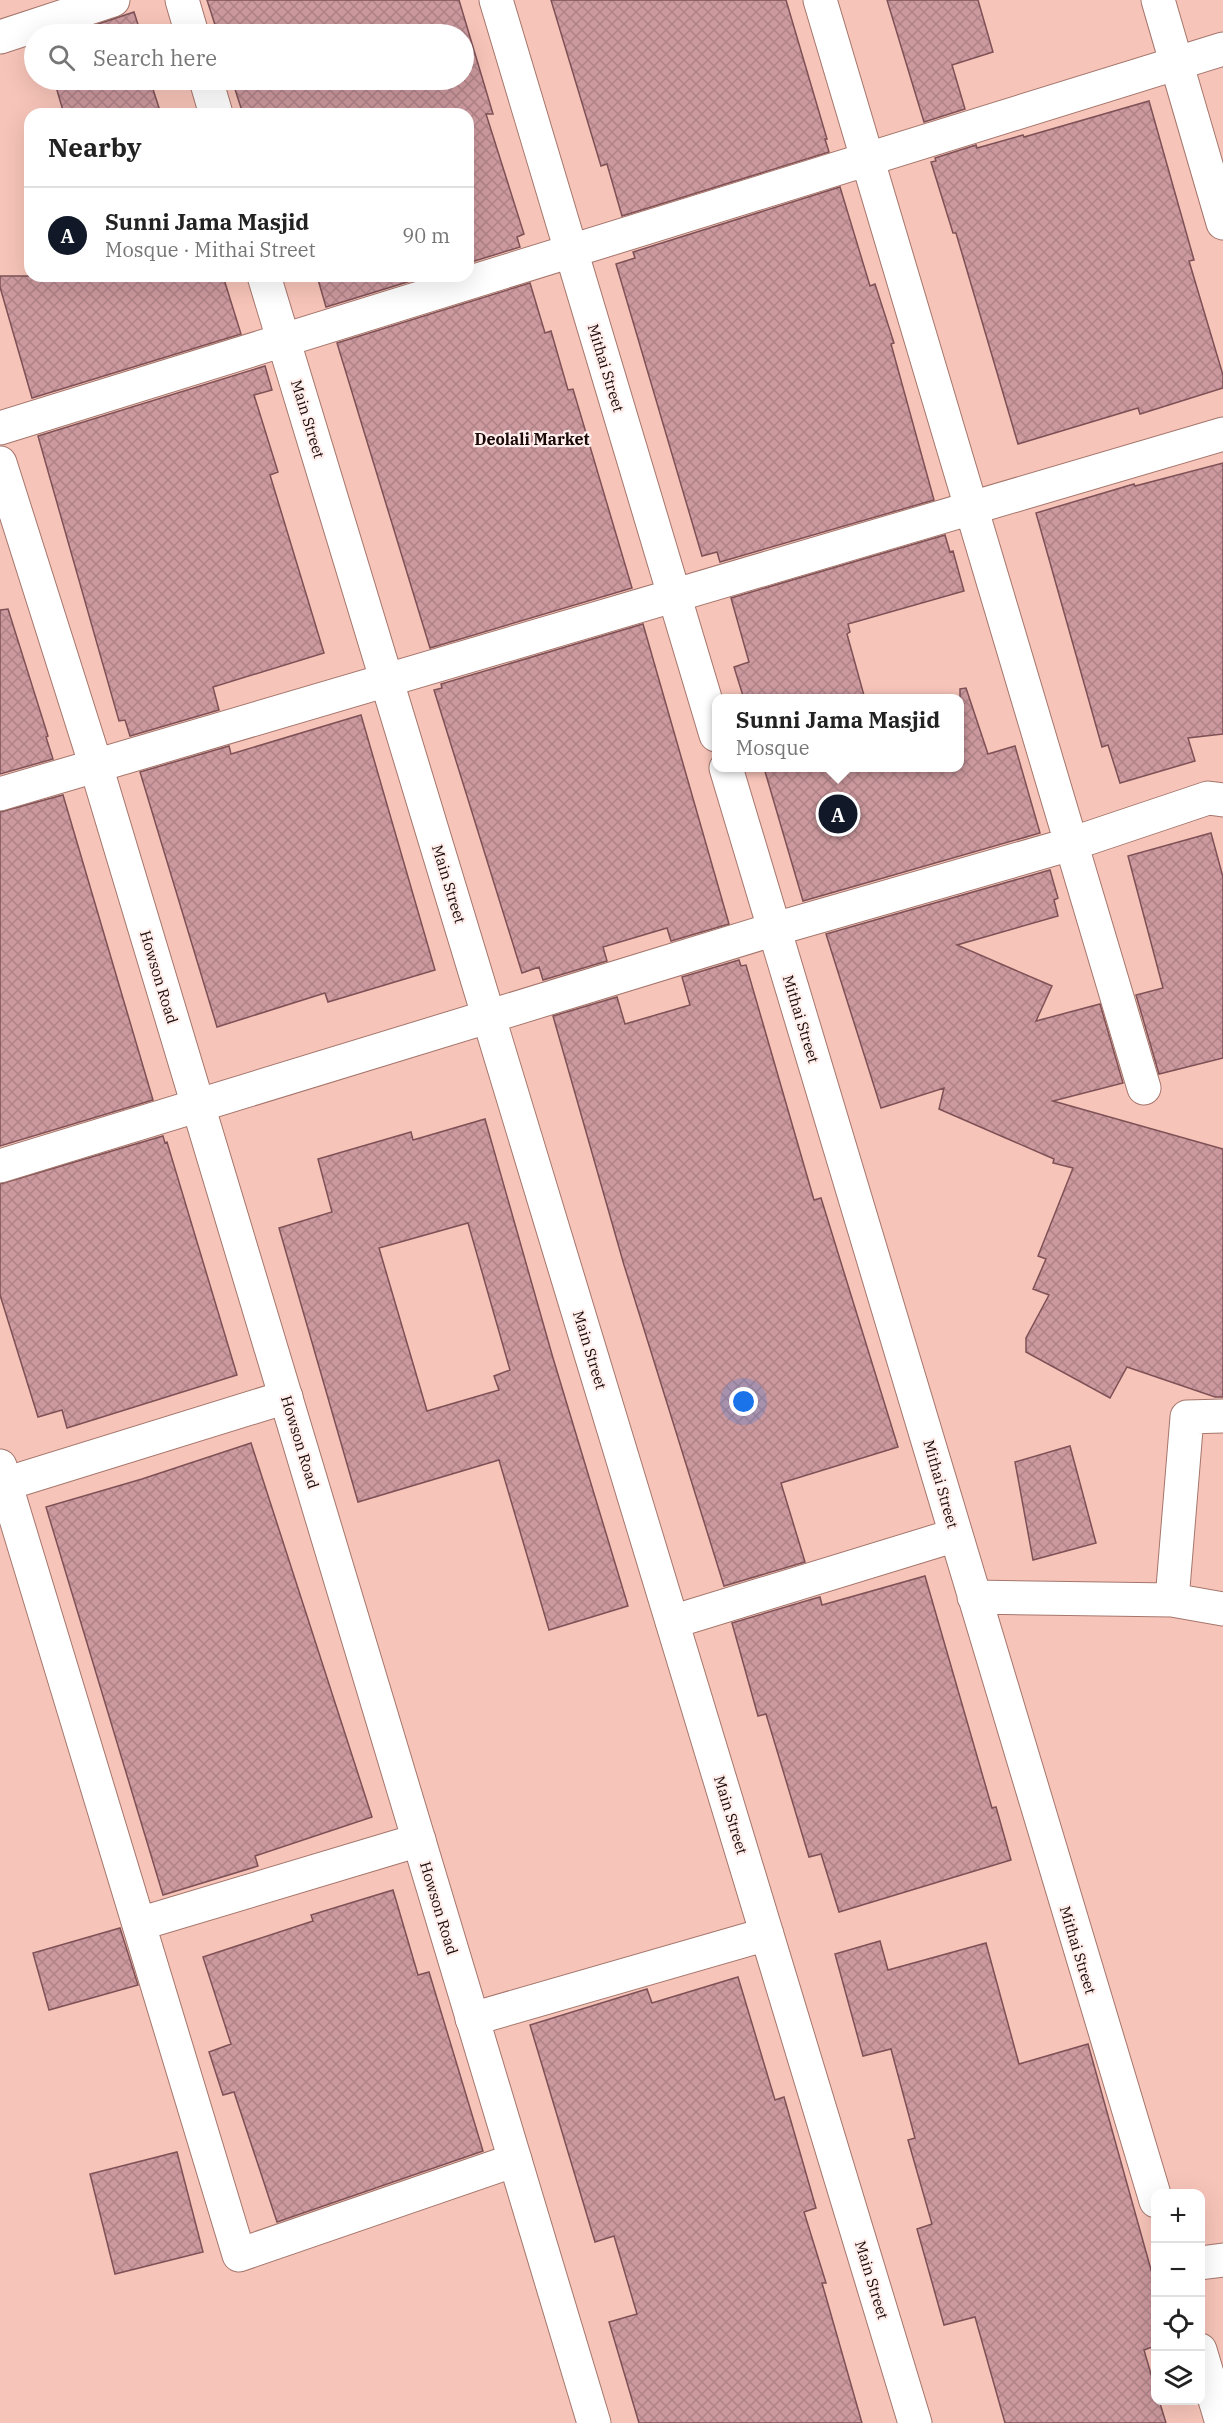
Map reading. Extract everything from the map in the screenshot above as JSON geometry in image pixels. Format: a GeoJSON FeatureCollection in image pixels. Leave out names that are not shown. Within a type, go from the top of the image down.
{"type":"FeatureCollection","features":[{"type":"Feature","properties":{"kind":"street"},"geometry":{"type":"LineString","coordinates":[[39,24],[112,0]]}},
{"type":"Feature","properties":{"kind":"street"},"geometry":{"type":"LineString","coordinates":[[182,0],[189,24]]}},
{"type":"Feature","properties":{"kind":"street","name":"Mithai Street"},"geometry":{"type":"LineString","coordinates":[[496,0],[712,718]]}},
{"type":"Feature","properties":{"kind":"street"},"geometry":{"type":"LineString","coordinates":[[820,0],[1144,1088]]}},
{"type":"Feature","properties":{"kind":"street"},"geometry":{"type":"LineString","coordinates":[[1158,0],[1223,224]]}},
{"type":"Feature","properties":{"kind":"street"},"geometry":{"type":"LineString","coordinates":[[0,37],[24,29]]}},
{"type":"Feature","properties":{"kind":"street"},"geometry":{"type":"LineString","coordinates":[[474,281],[1223,49]]}},
{"type":"Feature","properties":{"kind":"street"},"geometry":{"type":"LineString","coordinates":[[209,90],[214,108]]}},
{"type":"Feature","properties":{"kind":"street","name":"Main Street"},"geometry":{"type":"LineString","coordinates":[[266,282],[915,2423]]}},
{"type":"Feature","properties":{"kind":"street"},"geometry":{"type":"LineString","coordinates":[[0,428],[470,282]]}},
{"type":"Feature","properties":{"kind":"street"},"geometry":{"type":"LineString","coordinates":[[0,794],[1223,434]]}},
{"type":"Feature","properties":{"kind":"street","name":"Howson Road"},"geometry":{"type":"LineString","coordinates":[[0,463],[96,766],[594,2423]]}},
{"type":"Feature","properties":{"kind":"street","name":"Mithai Street"},"geometry":{"type":"LineString","coordinates":[[727,772],[956,1535],[1054,1871],[1151,2189]]}},
{"type":"Feature","properties":{"kind":"street"},"geometry":{"type":"LineString","coordinates":[[0,1166],[775,929],[1071,844],[1208,798],[1223,800]]}},
{"type":"Feature","properties":{"kind":"street"},"geometry":{"type":"LineString","coordinates":[[286,1397],[3,1475],[239,2254],[515,2160]]}},
{"type":"Feature","properties":{"kind":"street"},"geometry":{"type":"LineString","coordinates":[[1172,1600],[1187,1417],[1223,1416]]}},
{"type":"Feature","properties":{"kind":"street"},"geometry":{"type":"LineString","coordinates":[[672,1622],[956,1535]]}},
{"type":"Feature","properties":{"kind":"street"},"geometry":{"type":"LineString","coordinates":[[974,1597],[1172,1600],[1223,1609]]}},
{"type":"Feature","properties":{"kind":"street"},"geometry":{"type":"LineString","coordinates":[[139,1924],[419,1840]]}},
{"type":"Feature","properties":{"kind":"street"},"geometry":{"type":"LineString","coordinates":[[472,2019],[767,1934]]}},
{"type":"Feature","properties":{"kind":"street"},"geometry":{"type":"LineString","coordinates":[[1205,2263],[1223,2260]]}},
{"type":"Feature","properties":{"kind":"street"},"geometry":{"type":"LineString","coordinates":[[1200,2351],[1222,2423]]}},
{"type":"Feature","properties":{"kind":"building"},"geometry":{"type":"Polygon","coordinates":[[[207,0],[459,0],[466,24],[215,24],[207,0]]]}},
{"type":"Feature","properties":{"kind":"building"},"geometry":{"type":"Polygon","coordinates":[[[551,0],[786,0],[829,152],[622,216],[607,164],[601,166],[551,0]]]}},
{"type":"Feature","properties":{"kind":"building"},"geometry":{"type":"Polygon","coordinates":[[[887,0],[978,0],[993,52],[952,65],[965,109],[924,122],[887,0]]]}},
{"type":"Feature","properties":{"kind":"building"},"geometry":{"type":"Polygon","coordinates":[[[134,12],[138,24],[98,24],[134,12]]]}},
{"type":"Feature","properties":{"kind":"building"},"geometry":{"type":"Polygon","coordinates":[[[474,50],[493,114],[486,114],[524,234],[517,237],[520,247],[474,261],[474,108],[241,108],[235,90],[474,90],[474,50]]]}},
{"type":"Feature","properties":{"kind":"building"},"geometry":{"type":"Polygon","coordinates":[[[57,90],[153,90],[159,108],[62,108],[57,90]]]}},
{"type":"Feature","properties":{"kind":"building"},"geometry":{"type":"Polygon","coordinates":[[[1149,101],[1194,260],[1189,261],[1223,375],[1223,388],[1140,414],[1138,408],[1018,444],[956,233],[953,233],[931,162],[936,161],[935,158],[976,145],[977,148],[1023,135],[1024,137],[1149,101]]]}},
{"type":"Feature","properties":{"kind":"building"},"geometry":{"type":"Polygon","coordinates":[[[840,187],[870,286],[875,284],[894,343],[891,344],[934,500],[720,562],[717,552],[702,556],[616,264],[635,258],[633,252],[840,187]]]}},
{"type":"Feature","properties":{"kind":"building"},"geometry":{"type":"Polygon","coordinates":[[[0,276],[24,276],[24,282],[225,282],[241,334],[32,398],[0,287],[0,276]]]}},
{"type":"Feature","properties":{"kind":"building"},"geometry":{"type":"Polygon","coordinates":[[[319,282],[407,282],[326,307],[319,282]]]}},
{"type":"Feature","properties":{"kind":"building"},"geometry":{"type":"Polygon","coordinates":[[[530,283],[545,333],[551,331],[568,390],[573,389],[632,588],[430,648],[337,343],[530,283]]]}},
{"type":"Feature","properties":{"kind":"building"},"geometry":{"type":"Polygon","coordinates":[[[265,366],[272,390],[254,395],[278,472],[270,475],[324,653],[213,687],[219,710],[130,736],[125,720],[119,721],[38,436],[265,366]]]}},
{"type":"Feature","properties":{"kind":"building"},"geometry":{"type":"Polygon","coordinates":[[[1223,463],[1223,734],[1188,738],[1195,761],[1120,783],[1108,745],[1102,747],[1036,513],[1134,484],[1135,486],[1223,463]]]}},
{"type":"Feature","properties":{"kind":"building"},"geometry":{"type":"Polygon","coordinates":[[[945,535],[950,552],[953,551],[964,591],[848,624],[850,632],[847,634],[864,694],[742,694],[734,667],[749,662],[731,598],[945,535]]]}},
{"type":"Feature","properties":{"kind":"building"},"geometry":{"type":"Polygon","coordinates":[[[8,609],[48,736],[46,737],[53,759],[0,774],[0,610],[8,609]]]}},
{"type":"Feature","properties":{"kind":"building"},"geometry":{"type":"Polygon","coordinates":[[[643,624],[729,924],[671,941],[667,928],[603,947],[607,961],[543,980],[539,967],[522,973],[434,690],[442,688],[441,684],[643,624]]]}},
{"type":"Feature","properties":{"kind":"building"},"geometry":{"type":"Polygon","coordinates":[[[966,688],[988,754],[1015,746],[1040,833],[803,901],[765,772],[964,772],[964,694],[960,694],[960,689],[966,688]]]}},
{"type":"Feature","properties":{"kind":"building"},"geometry":{"type":"Polygon","coordinates":[[[361,715],[435,970],[328,1002],[325,993],[217,1027],[140,772],[229,746],[231,754],[361,715]]]}},
{"type":"Feature","properties":{"kind":"building"},"geometry":{"type":"Polygon","coordinates":[[[63,795],[153,1100],[0,1146],[0,812],[63,795]]]}},
{"type":"Feature","properties":{"kind":"building"},"geometry":{"type":"Polygon","coordinates":[[[1211,833],[1223,877],[1223,1058],[1159,1074],[1136,995],[1163,988],[1128,856],[1211,833]]]}},
{"type":"Feature","properties":{"kind":"building"},"geometry":{"type":"Polygon","coordinates":[[[1050,870],[1058,898],[1054,900],[1058,916],[957,945],[1052,986],[1036,1021],[1100,1004],[1123,1083],[1053,1101],[1223,1149],[1223,1397],[1215,1397],[1127,1367],[1110,1398],[1026,1352],[1026,1338],[1049,1295],[1033,1289],[1046,1259],[1038,1256],[1073,1168],[1053,1163],[1054,1159],[939,1109],[944,1088],[881,1108],[826,934],[1050,870]]]}},
{"type":"Feature","properties":{"kind":"building"},"geometry":{"type":"Polygon","coordinates":[[[739,960],[741,966],[746,965],[814,1200],[821,1198],[898,1447],[781,1483],[805,1562],[724,1586],[624,1265],[553,1016],[617,997],[625,1024],[690,1005],[682,977],[739,960]]]}},
{"type":"Feature","properties":{"kind":"building"},"geometry":{"type":"Polygon","coordinates":[[[485,1119],[553,1358],[628,1606],[549,1630],[499,1460],[358,1502],[279,1228],[332,1212],[318,1159],[411,1132],[413,1140],[485,1119]],[[468,1223],[379,1248],[427,1411],[499,1390],[494,1376],[510,1370],[468,1223]]]}},
{"type":"Feature","properties":{"kind":"building"},"geometry":{"type":"Polygon","coordinates":[[[163,1136],[165,1143],[167,1142],[237,1375],[67,1428],[62,1410],[38,1417],[0,1295],[0,1184],[163,1136]]]}},
{"type":"Feature","properties":{"kind":"building"},"geometry":{"type":"Polygon","coordinates":[[[251,1443],[372,1817],[255,1856],[258,1866],[163,1895],[46,1507],[142,1479],[251,1443]]]}},
{"type":"Feature","properties":{"kind":"building"},"geometry":{"type":"Polygon","coordinates":[[[1070,1446],[1096,1543],[1033,1560],[1015,1462],[1070,1446]]]}},
{"type":"Feature","properties":{"kind":"building"},"geometry":{"type":"Polygon","coordinates":[[[925,1576],[992,1808],[996,1807],[1011,1860],[839,1912],[821,1854],[809,1857],[766,1714],[758,1716],[732,1623],[820,1597],[822,1605],[925,1576]]]}},
{"type":"Feature","properties":{"kind":"building"},"geometry":{"type":"Polygon","coordinates":[[[393,1890],[418,1975],[429,1972],[483,2151],[277,2222],[234,2092],[223,2095],[209,2052],[231,2044],[203,1957],[313,1921],[311,1915],[393,1890]]]}},
{"type":"Feature","properties":{"kind":"building"},"geometry":{"type":"Polygon","coordinates":[[[120,1928],[138,1985],[49,2010],[33,1953],[120,1928]]]}},
{"type":"Feature","properties":{"kind":"building"},"geometry":{"type":"Polygon","coordinates":[[[880,1941],[888,1970],[986,1943],[1019,2064],[1088,2044],[1151,2270],[1151,2347],[1144,2350],[1151,2374],[1151,2405],[1161,2405],[1166,2423],[1005,2423],[975,2317],[944,2325],[917,2229],[932,2224],[908,2140],[915,2138],[891,2049],[863,2056],[835,1954],[880,1941]]]}},
{"type":"Feature","properties":{"kind":"building"},"geometry":{"type":"Polygon","coordinates":[[[738,1977],[775,2100],[784,2097],[816,2208],[804,2212],[826,2283],[822,2283],[862,2423],[639,2423],[609,2322],[637,2314],[614,2236],[595,2242],[530,2025],[647,1989],[652,2003],[738,1977]]]}},
{"type":"Feature","properties":{"kind":"building"},"geometry":{"type":"Polygon","coordinates":[[[177,2152],[203,2252],[115,2274],[90,2174],[177,2152]]]}},
{"type":"Feature","properties":{"kind":"place","name":"Sunni Jama Masjid"},"geometry":{"type":"Point","coordinates":[838,814]}},
{"type":"Feature","properties":{"kind":"district","name":"Deolali Market"},"geometry":{"type":"Point","coordinates":[532,439]}}]}
